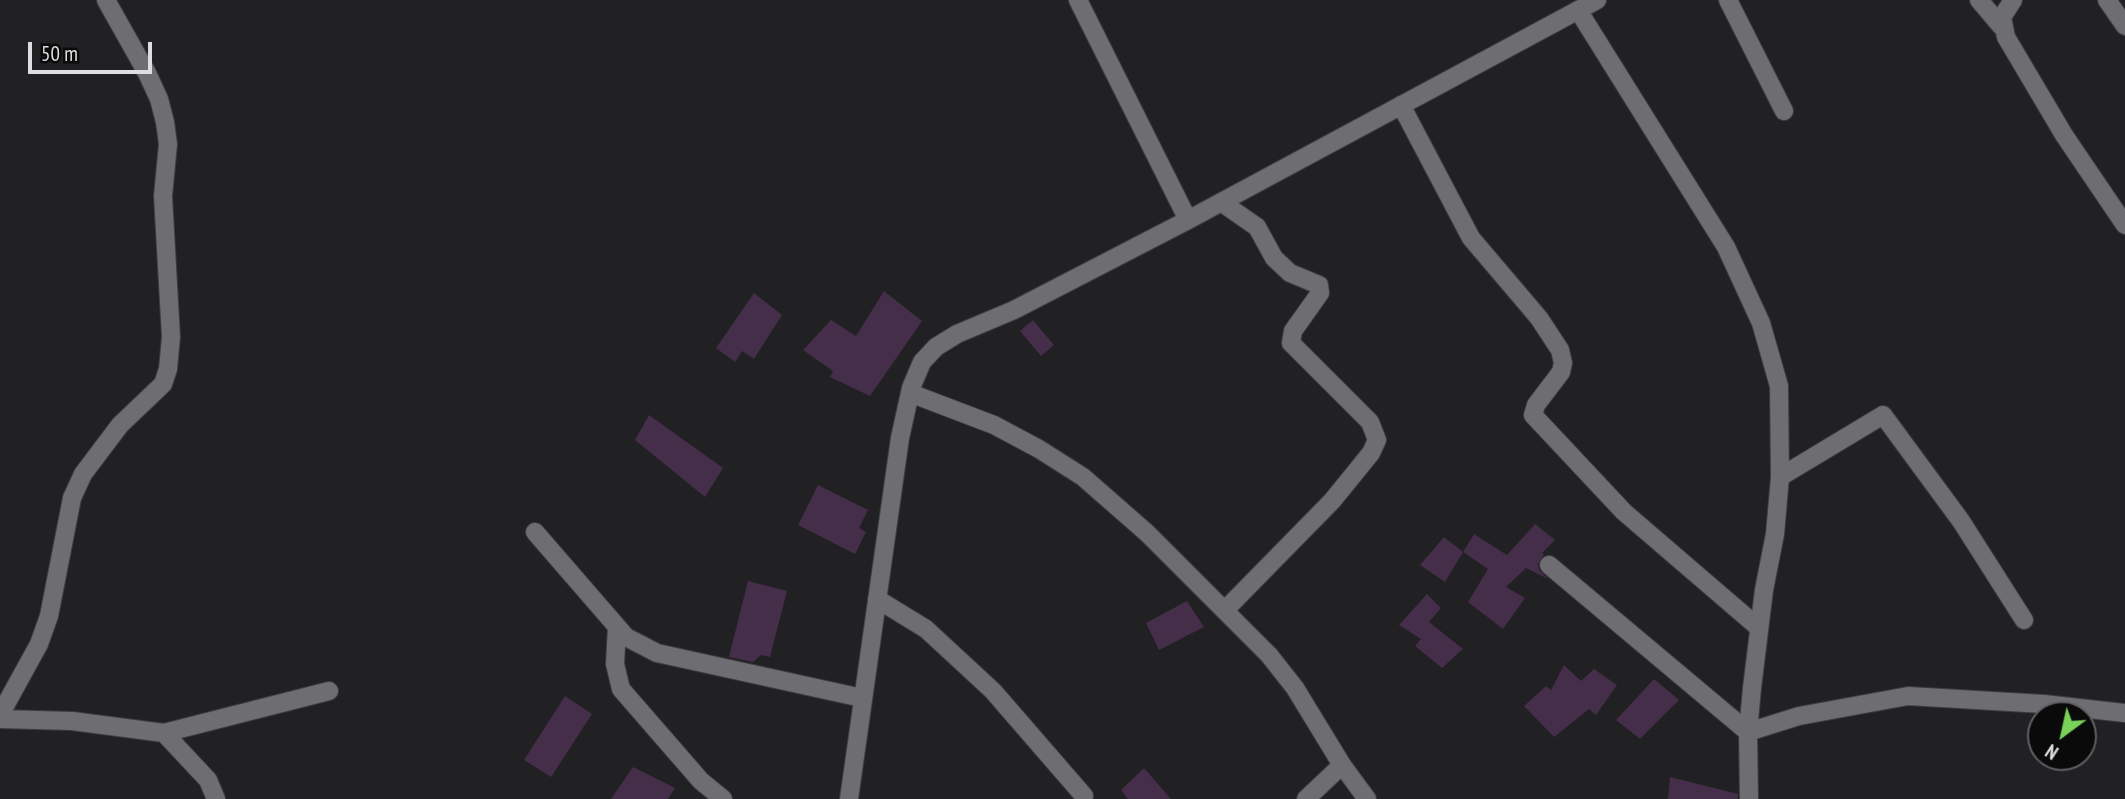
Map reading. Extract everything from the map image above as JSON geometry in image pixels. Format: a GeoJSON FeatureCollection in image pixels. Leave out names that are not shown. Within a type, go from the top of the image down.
{"type":"FeatureCollection","features":[{"type":"Feature","properties":{"kind":"street"},"geometry":{"type":"LineString","coordinates":[[106,0],[147,73],[159,99],[165,122],[167,144],[163,196],[171,337],[168,369],[163,384],[113,434],[83,474],[72,498],[49,616],[39,644],[0,717],[72,721],[164,733],[329,691]]}},
{"type":"Feature","properties":{"kind":"street"},"geometry":{"type":"LineString","coordinates":[[1078,0],[1188,220]]}},
{"type":"Feature","properties":{"kind":"street"},"geometry":{"type":"LineString","coordinates":[[849,799],[900,438],[910,393],[922,362],[936,346],[1014,310],[1188,220],[1597,0]]}},
{"type":"Feature","properties":{"kind":"street"},"geometry":{"type":"LineString","coordinates":[[1728,0],[1784,111]]}},
{"type":"Feature","properties":{"kind":"street"},"geometry":{"type":"LineString","coordinates":[[1979,0],[2001,26],[2064,135],[2125,225]]}},
{"type":"Feature","properties":{"kind":"street"},"geometry":{"type":"LineString","coordinates":[[2001,26],[2002,17],[2013,0]]}},
{"type":"Feature","properties":{"kind":"street"},"geometry":{"type":"LineString","coordinates":[[2106,0],[2125,26]]}},
{"type":"Feature","properties":{"kind":"street"},"geometry":{"type":"LineString","coordinates":[[1578,10],[1726,247],[1746,287],[1771,351],[1779,386],[1780,477],[1775,534],[1759,628],[1748,732],[1749,799]]}},
{"type":"Feature","properties":{"kind":"street"},"geometry":{"type":"LineString","coordinates":[[1401,105],[1471,238],[1539,318],[1560,350],[1563,363],[1561,372],[1536,405],[1533,415],[1624,512],[1759,628]]}},
{"type":"Feature","properties":{"kind":"street"},"geometry":{"type":"LineString","coordinates":[[1221,202],[1257,228],[1274,258],[1290,273],[1319,285],[1321,293],[1293,331],[1291,343],[1370,422],[1377,440],[1371,453],[1332,501],[1226,610]]}},
{"type":"Feature","properties":{"kind":"street"},"geometry":{"type":"LineString","coordinates":[[910,393],[994,425],[1083,477],[1147,533],[1226,610],[1295,688],[1342,765],[1367,799]]}},
{"type":"Feature","properties":{"kind":"street"},"geometry":{"type":"LineString","coordinates":[[1780,477],[1884,415],[1961,521],[2024,620]]}},
{"type":"Feature","properties":{"kind":"street"},"geometry":{"type":"LineString","coordinates":[[535,532],[626,637],[657,653],[862,698]]}},
{"type":"Feature","properties":{"kind":"street"},"geometry":{"type":"LineString","coordinates":[[1549,565],[1748,732]]}},
{"type":"Feature","properties":{"kind":"street"},"geometry":{"type":"LineString","coordinates":[[877,599],[926,629],[984,682],[1049,752],[1084,796]]}},
{"type":"Feature","properties":{"kind":"street"},"geometry":{"type":"LineString","coordinates":[[617,628],[615,664],[621,689],[701,781],[723,799]]}},
{"type":"Feature","properties":{"kind":"street"},"geometry":{"type":"LineString","coordinates":[[1748,732],[1799,716],[1908,696],[2058,705],[2125,713]]}},
{"type":"Feature","properties":{"kind":"street"},"geometry":{"type":"LineString","coordinates":[[164,733],[208,780],[216,799]]}},
{"type":"Feature","properties":{"kind":"street"},"geometry":{"type":"LineString","coordinates":[[1306,799],[1342,765]]}},
{"type":"Feature","properties":{"kind":"building"},"geometry":{"type":"Polygon","coordinates":[[[884,291],[922,321],[870,396],[830,377],[833,371],[803,350],[831,320],[856,336],[884,291]]]}},
{"type":"Feature","properties":{"kind":"building"},"geometry":{"type":"Polygon","coordinates":[[[754,293],[782,315],[754,359],[742,351],[735,362],[716,348],[754,293]]]}},
{"type":"Feature","properties":{"kind":"building"},"geometry":{"type":"Polygon","coordinates":[[[1033,320],[1054,345],[1041,356],[1020,331],[1033,320]]]}},
{"type":"Feature","properties":{"kind":"building"},"geometry":{"type":"Polygon","coordinates":[[[649,415],[723,468],[705,497],[635,440],[649,415]]]}},
{"type":"Feature","properties":{"kind":"building"},"geometry":{"type":"Polygon","coordinates":[[[818,485],[868,510],[859,528],[866,532],[855,554],[798,525],[818,485]]]}},
{"type":"Feature","properties":{"kind":"building"},"geometry":{"type":"Polygon","coordinates":[[[1535,524],[1555,540],[1542,553],[1544,555],[1538,564],[1539,570],[1548,579],[1526,568],[1506,587],[1525,598],[1503,629],[1468,602],[1488,569],[1463,552],[1474,534],[1507,555],[1535,524]]]}},
{"type":"Feature","properties":{"kind":"building"},"geometry":{"type":"Polygon","coordinates":[[[1444,537],[1463,552],[1445,582],[1420,565],[1444,537]]]}},
{"type":"Feature","properties":{"kind":"building"},"geometry":{"type":"Polygon","coordinates":[[[748,581],[787,591],[770,657],[761,655],[753,662],[729,657],[748,581]]]}},
{"type":"Feature","properties":{"kind":"building"},"geometry":{"type":"Polygon","coordinates":[[[1427,594],[1441,608],[1429,622],[1463,649],[1442,668],[1415,646],[1421,639],[1399,625],[1427,594]]]}},
{"type":"Feature","properties":{"kind":"building"},"geometry":{"type":"Polygon","coordinates":[[[1187,601],[1204,627],[1159,650],[1146,623],[1187,601]]]}},
{"type":"Feature","properties":{"kind":"building"},"geometry":{"type":"Polygon","coordinates":[[[1564,665],[1581,681],[1594,669],[1617,685],[1596,715],[1589,709],[1554,737],[1524,706],[1546,686],[1551,690],[1564,665]]]}},
{"type":"Feature","properties":{"kind":"building"},"geometry":{"type":"Polygon","coordinates":[[[1654,679],[1679,700],[1640,739],[1616,720],[1654,679]]]}},
{"type":"Feature","properties":{"kind":"building"},"geometry":{"type":"Polygon","coordinates":[[[565,696],[592,714],[551,777],[524,760],[565,696]]]}},
{"type":"Feature","properties":{"kind":"building"},"geometry":{"type":"Polygon","coordinates":[[[633,767],[675,788],[668,799],[611,799],[633,767]]]}},
{"type":"Feature","properties":{"kind":"building"},"geometry":{"type":"Polygon","coordinates":[[[1144,768],[1171,799],[1128,799],[1121,790],[1144,768]]]}},
{"type":"Feature","properties":{"kind":"building"},"geometry":{"type":"Polygon","coordinates":[[[1670,777],[1738,794],[1738,799],[1668,799],[1670,777]]]}}]}
